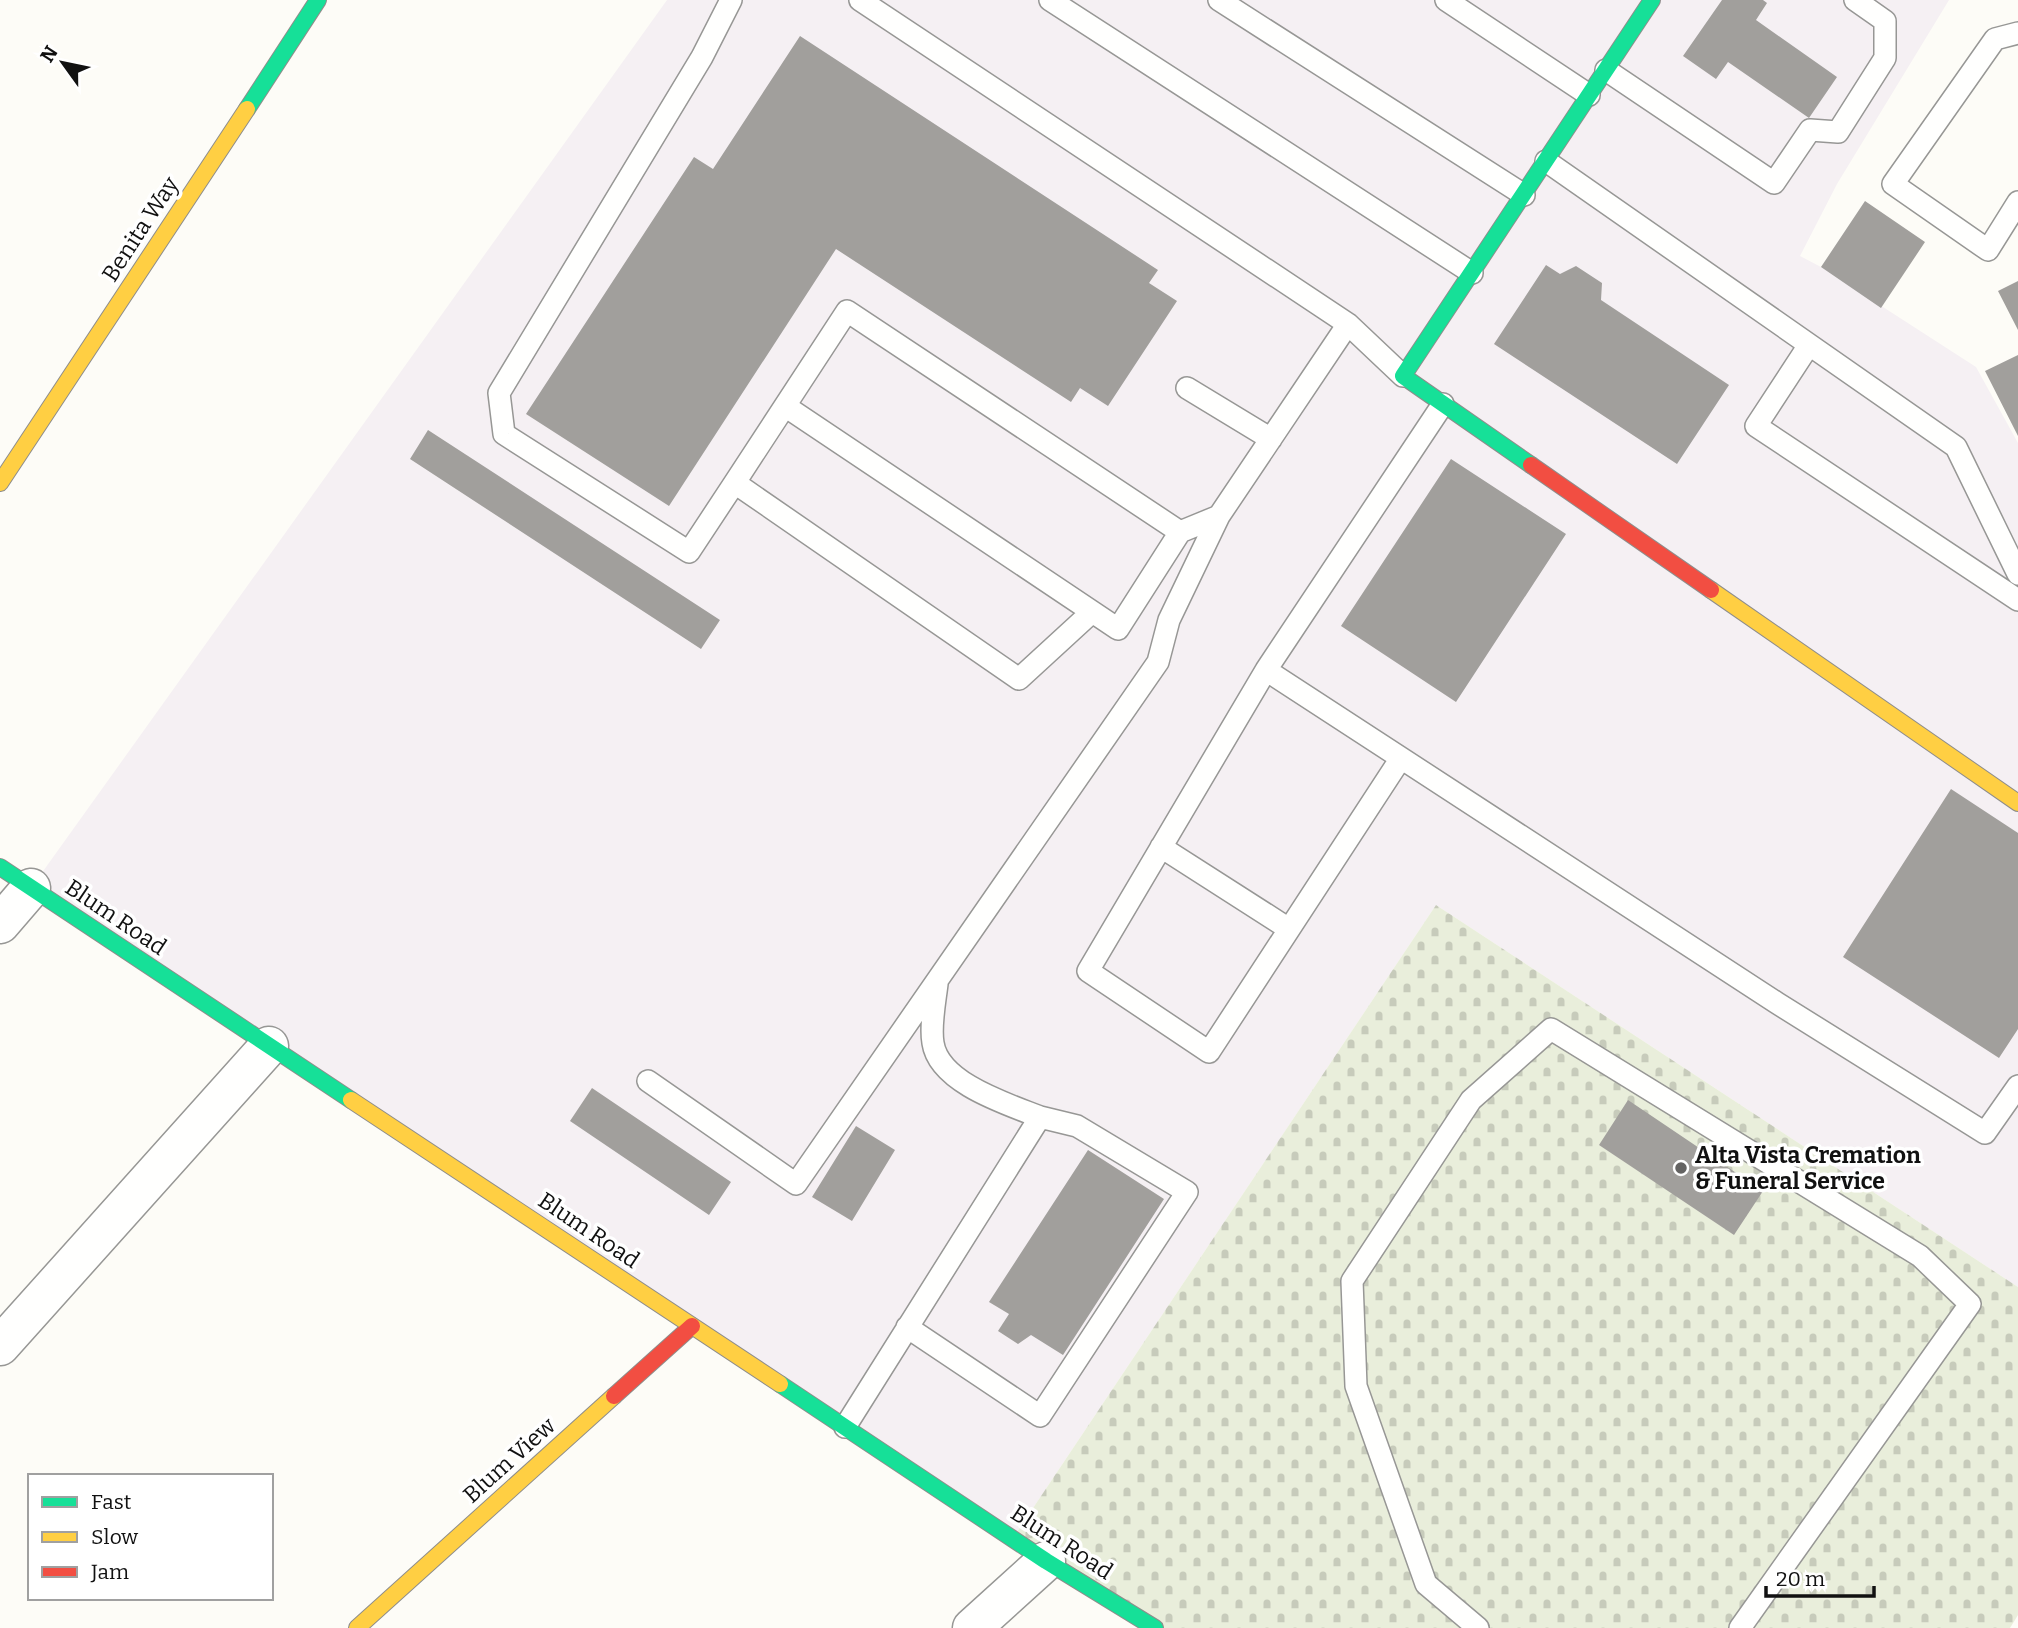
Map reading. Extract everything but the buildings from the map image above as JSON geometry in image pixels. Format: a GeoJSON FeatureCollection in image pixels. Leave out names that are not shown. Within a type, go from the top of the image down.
{"type":"FeatureCollection","features":[{"type":"Feature","properties":{"kind":"street","name":"Benita Way"},"geometry":{"type":"LineString","coordinates":[[0,483],[318,0]]}},
{"type":"Feature","properties":{"kind":"street"},"geometry":{"type":"LineString","coordinates":[[1652,0],[1403,376],[2018,803]]}},
{"type":"Feature","properties":{"kind":"street","name":"Blum Road"},"geometry":{"type":"LineString","coordinates":[[0,867],[1046,1561],[1155,1628]]}},
{"type":"Feature","properties":{"kind":"street"},"geometry":{"type":"LineString","coordinates":[[0,924],[31,888]]}},
{"type":"Feature","properties":{"kind":"street"},"geometry":{"type":"LineString","coordinates":[[0,1346],[270,1046]]}},
{"type":"Feature","properties":{"kind":"street","name":"Blum View"},"geometry":{"type":"LineString","coordinates":[[357,1628],[692,1326]]}},
{"type":"Feature","properties":{"kind":"street"},"geometry":{"type":"LineString","coordinates":[[972,1628],[1046,1561]]}},
{"type":"Feature","properties":{"kind":"lane"},"geometry":{"type":"LineString","coordinates":[[731,0],[702,57],[499,393],[504,434],[689,552],[847,311],[1180,532]]}},
{"type":"Feature","properties":{"kind":"lane"},"geometry":{"type":"LineString","coordinates":[[860,0],[1348,324],[1403,376]]}},
{"type":"Feature","properties":{"kind":"lane"},"geometry":{"type":"LineString","coordinates":[[1050,0],[1472,273]]}},
{"type":"Feature","properties":{"kind":"lane"},"geometry":{"type":"LineString","coordinates":[[1219,0],[1524,195]]}},
{"type":"Feature","properties":{"kind":"lane"},"geometry":{"type":"LineString","coordinates":[[1446,0],[1589,95]]}},
{"type":"Feature","properties":{"kind":"lane"},"geometry":{"type":"LineString","coordinates":[[1606,69],[1774,183],[1810,130],[1838,132],[1885,58],[1885,21],[1855,0]]}},
{"type":"Feature","properties":{"kind":"lane"},"geometry":{"type":"LineString","coordinates":[[2018,33],[1995,39],[1893,184],[1988,250],[2018,202]]}},
{"type":"Feature","properties":{"kind":"lane"},"geometry":{"type":"LineString","coordinates":[[1546,161],[1956,447],[2018,574]]}},
{"type":"Feature","properties":{"kind":"lane"},"geometry":{"type":"LineString","coordinates":[[648,1081],[796,1184],[1158,662],[1169,620],[1219,516],[1348,324]]}},
{"type":"Feature","properties":{"kind":"lane"},"geometry":{"type":"LineString","coordinates":[[1809,345],[1756,426],[2018,600]]}},
{"type":"Feature","properties":{"kind":"lane"},"geometry":{"type":"LineString","coordinates":[[1187,388],[1271,439]]}},
{"type":"Feature","properties":{"kind":"lane"},"geometry":{"type":"LineString","coordinates":[[1401,758],[1209,1052],[1088,971],[1266,670],[1443,404]]}},
{"type":"Feature","properties":{"kind":"lane"},"geometry":{"type":"LineString","coordinates":[[785,406],[1118,629],[1180,532],[1219,516]]}},
{"type":"Feature","properties":{"kind":"lane"},"geometry":{"type":"LineString","coordinates":[[735,483],[1018,679],[1092,612]]}},
{"type":"Feature","properties":{"kind":"lane"},"geometry":{"type":"LineString","coordinates":[[1266,670],[1766,996],[1985,1133],[2018,1086]]}},
{"type":"Feature","properties":{"kind":"lane"},"geometry":{"type":"LineString","coordinates":[[1161,847],[1289,929]]}},
{"type":"Feature","properties":{"kind":"lane"},"geometry":{"type":"LineString","coordinates":[[907,1327],[1040,1416],[1187,1192],[1077,1126],[1040,1117],[985,1095],[945,1070],[933,1044],[937,981]]}},
{"type":"Feature","properties":{"kind":"lane"},"geometry":{"type":"LineString","coordinates":[[1478,1628],[1426,1584],[1356,1387],[1352,1281],[1471,1100],[1551,1029],[1920,1256],[1970,1304],[1740,1628]]}},
{"type":"Feature","properties":{"kind":"lane"},"geometry":{"type":"LineString","coordinates":[[845,1427],[1040,1117]]}},
{"type":"Feature","properties":{"kind":"shaded area"},"geometry":{"type":"Polygon","coordinates":[[[667,0],[1949,0],[1837,184],[1800,256],[1976,367],[2018,443],[2018,1287],[1436,905],[1013,1538],[31,888],[667,0]]]}},
{"type":"Feature","properties":{"kind":"green space"},"geometry":{"type":"Polygon","coordinates":[[[1436,905],[2018,1287],[2018,1615],[2010,1628],[1155,1628],[1013,1538],[1436,905]]]}},
{"type":"Feature","properties":{"kind":"traffic: fast"},"geometry":{"type":"LineString","coordinates":[[247,109],[318,0]]}},
{"type":"Feature","properties":{"kind":"traffic: fast"},"geometry":{"type":"LineString","coordinates":[[1531,465],[1403,376],[1652,0]]}},
{"type":"Feature","properties":{"kind":"traffic: fast"},"geometry":{"type":"LineString","coordinates":[[0,867],[351,1100]]}},
{"type":"Feature","properties":{"kind":"traffic: fast"},"geometry":{"type":"LineString","coordinates":[[780,1384],[1046,1561],[1155,1628]]}},
{"type":"Feature","properties":{"kind":"traffic: slow"},"geometry":{"type":"LineString","coordinates":[[0,483],[247,109]]}},
{"type":"Feature","properties":{"kind":"traffic: slow"},"geometry":{"type":"LineString","coordinates":[[1711,590],[2018,803]]}},
{"type":"Feature","properties":{"kind":"traffic: slow"},"geometry":{"type":"LineString","coordinates":[[351,1100],[780,1384]]}},
{"type":"Feature","properties":{"kind":"traffic: slow"},"geometry":{"type":"LineString","coordinates":[[357,1628],[614,1396]]}},
{"type":"Feature","properties":{"kind":"traffic: jam"},"geometry":{"type":"LineString","coordinates":[[1531,465],[1711,590]]}},
{"type":"Feature","properties":{"kind":"traffic: jam"},"geometry":{"type":"LineString","coordinates":[[614,1396],[692,1326]]}},
{"type":"Feature","properties":{"kind":"place","name":"Alta Vista Cremation & Funeral Service"},"geometry":{"type":"Point","coordinates":[1681,1168]}}]}
